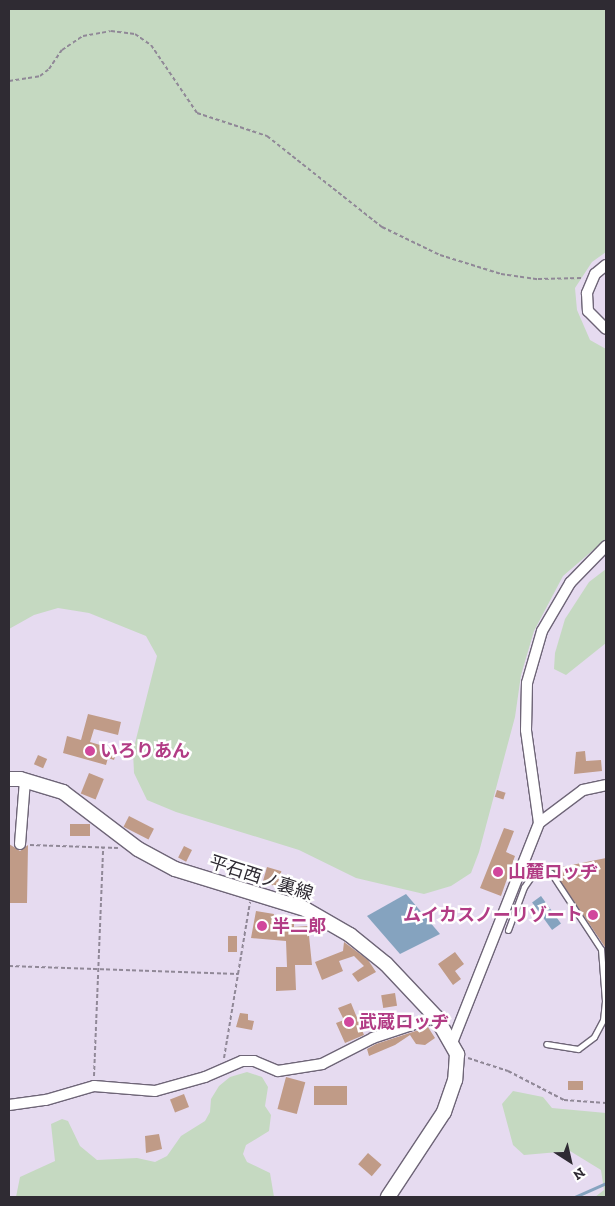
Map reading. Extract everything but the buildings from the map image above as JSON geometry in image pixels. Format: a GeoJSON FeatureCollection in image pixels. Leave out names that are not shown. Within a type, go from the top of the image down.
{"type":"FeatureCollection","features":[{"type":"Feature","properties":{"kind":"main road","name":"平石西ノ裏線"},"geometry":{"type":"LineString","coordinates":[[16,777],[63,792],[138,849],[183,872],[305,909],[350,935],[386,964],[436,1017],[455,1049]]}},
{"type":"Feature","properties":{"kind":"main road"},"geometry":{"type":"LineString","coordinates":[[388,1197],[444,1112],[455,1080],[455,1049]]}},
{"type":"Feature","properties":{"kind":"street"},"geometry":{"type":"LineString","coordinates":[[606,265],[595,274],[587,293],[588,311],[606,329]]}},
{"type":"Feature","properties":{"kind":"street"},"geometry":{"type":"LineString","coordinates":[[455,1049],[539,823],[526,730],[527,683],[542,631],[570,583],[606,546]]}},
{"type":"Feature","properties":{"kind":"street"},"geometry":{"type":"LineString","coordinates":[[16,777],[20,844]]}},
{"type":"Feature","properties":{"kind":"street"},"geometry":{"type":"LineString","coordinates":[[539,823],[583,790],[606,784]]}},
{"type":"Feature","properties":{"kind":"street"},"geometry":{"type":"LineString","coordinates":[[9,1104],[46,1100],[94,1086],[154,1091],[205,1077],[226,1066],[254,1060],[278,1071],[322,1064],[373,1038],[436,1017]]}},
{"type":"Feature","properties":{"kind":"lane"},"geometry":{"type":"LineString","coordinates":[[508,930],[524,887],[534,874],[541,871],[551,873],[560,881],[600,949],[605,1001],[603,1020],[594,1037],[578,1049],[546,1044]]}},
{"type":"Feature","properties":{"kind":"path"},"geometry":{"type":"LineString","coordinates":[[9,81],[40,76],[49,69],[62,50],[83,36],[111,31],[135,34],[152,45],[197,113],[267,136],[382,227],[440,255],[501,274],[563,279],[595,274]]}},
{"type":"Feature","properties":{"kind":"path"},"geometry":{"type":"LineString","coordinates":[[20,844],[138,849]]}},
{"type":"Feature","properties":{"kind":"path"},"geometry":{"type":"LineString","coordinates":[[94,1086],[103,848]]}},
{"type":"Feature","properties":{"kind":"path"},"geometry":{"type":"LineString","coordinates":[[226,1066],[224,1057],[251,893]]}},
{"type":"Feature","properties":{"kind":"path"},"geometry":{"type":"LineString","coordinates":[[9,966],[238,974]]}},
{"type":"Feature","properties":{"kind":"path"},"geometry":{"type":"LineString","coordinates":[[455,1049],[508,1070],[564,1100],[606,1103]]}},
{"type":"Feature","properties":{"kind":"green space"},"geometry":{"type":"Polygon","coordinates":[[[9,9],[606,9],[606,252],[592,262],[575,288],[577,310],[590,340],[606,349],[606,539],[563,576],[534,631],[521,675],[515,717],[479,852],[471,873],[451,886],[424,894],[356,878],[299,850],[176,812],[147,800],[134,773],[133,751],[157,656],[146,636],[89,613],[58,608],[34,615],[9,629],[9,9]]]}},
{"type":"Feature","properties":{"kind":"green space"},"geometry":{"type":"Polygon","coordinates":[[[606,569],[606,643],[566,675],[554,669],[555,653],[565,619],[589,582],[606,569]]]}},
{"type":"Feature","properties":{"kind":"green space"},"geometry":{"type":"Polygon","coordinates":[[[247,1072],[262,1077],[268,1087],[265,1106],[271,1115],[269,1131],[246,1145],[243,1154],[247,1162],[270,1173],[274,1197],[16,1197],[20,1177],[55,1161],[51,1124],[62,1119],[68,1121],[80,1146],[97,1160],[137,1158],[155,1162],[167,1156],[181,1136],[205,1121],[210,1112],[211,1099],[219,1086],[230,1077],[247,1072]]]}},
{"type":"Feature","properties":{"kind":"green space"},"geometry":{"type":"Polygon","coordinates":[[[513,1091],[543,1097],[552,1108],[606,1113],[606,1197],[595,1197],[604,1190],[601,1170],[570,1151],[524,1155],[513,1145],[502,1104],[513,1091]]]}},
{"type":"Feature","properties":{"kind":"water"},"geometry":{"type":"Polygon","coordinates":[[[406,894],[440,934],[400,954],[367,916],[406,894]]]}},
{"type":"Feature","properties":{"kind":"water"},"geometry":{"type":"Polygon","coordinates":[[[541,896],[561,924],[552,930],[532,902],[541,896]]]}},
{"type":"Feature","properties":{"kind":"waterway"},"geometry":{"type":"LineString","coordinates":[[575,1197],[606,1183]]}},
{"type":"Feature","properties":{"kind":"place","name":"いろりあん"},"geometry":{"type":"Point","coordinates":[90,751]}},
{"type":"Feature","properties":{"kind":"place","name":"山麓ロッヂ"},"geometry":{"type":"Point","coordinates":[498,872]}},
{"type":"Feature","properties":{"kind":"place","name":"ムイカスノーリゾート"},"geometry":{"type":"Point","coordinates":[593,915]}},
{"type":"Feature","properties":{"kind":"place","name":"半二郎"},"geometry":{"type":"Point","coordinates":[262,926]}},
{"type":"Feature","properties":{"kind":"place","name":"武蔵ロッヂ"},"geometry":{"type":"Point","coordinates":[349,1022]}}]}
